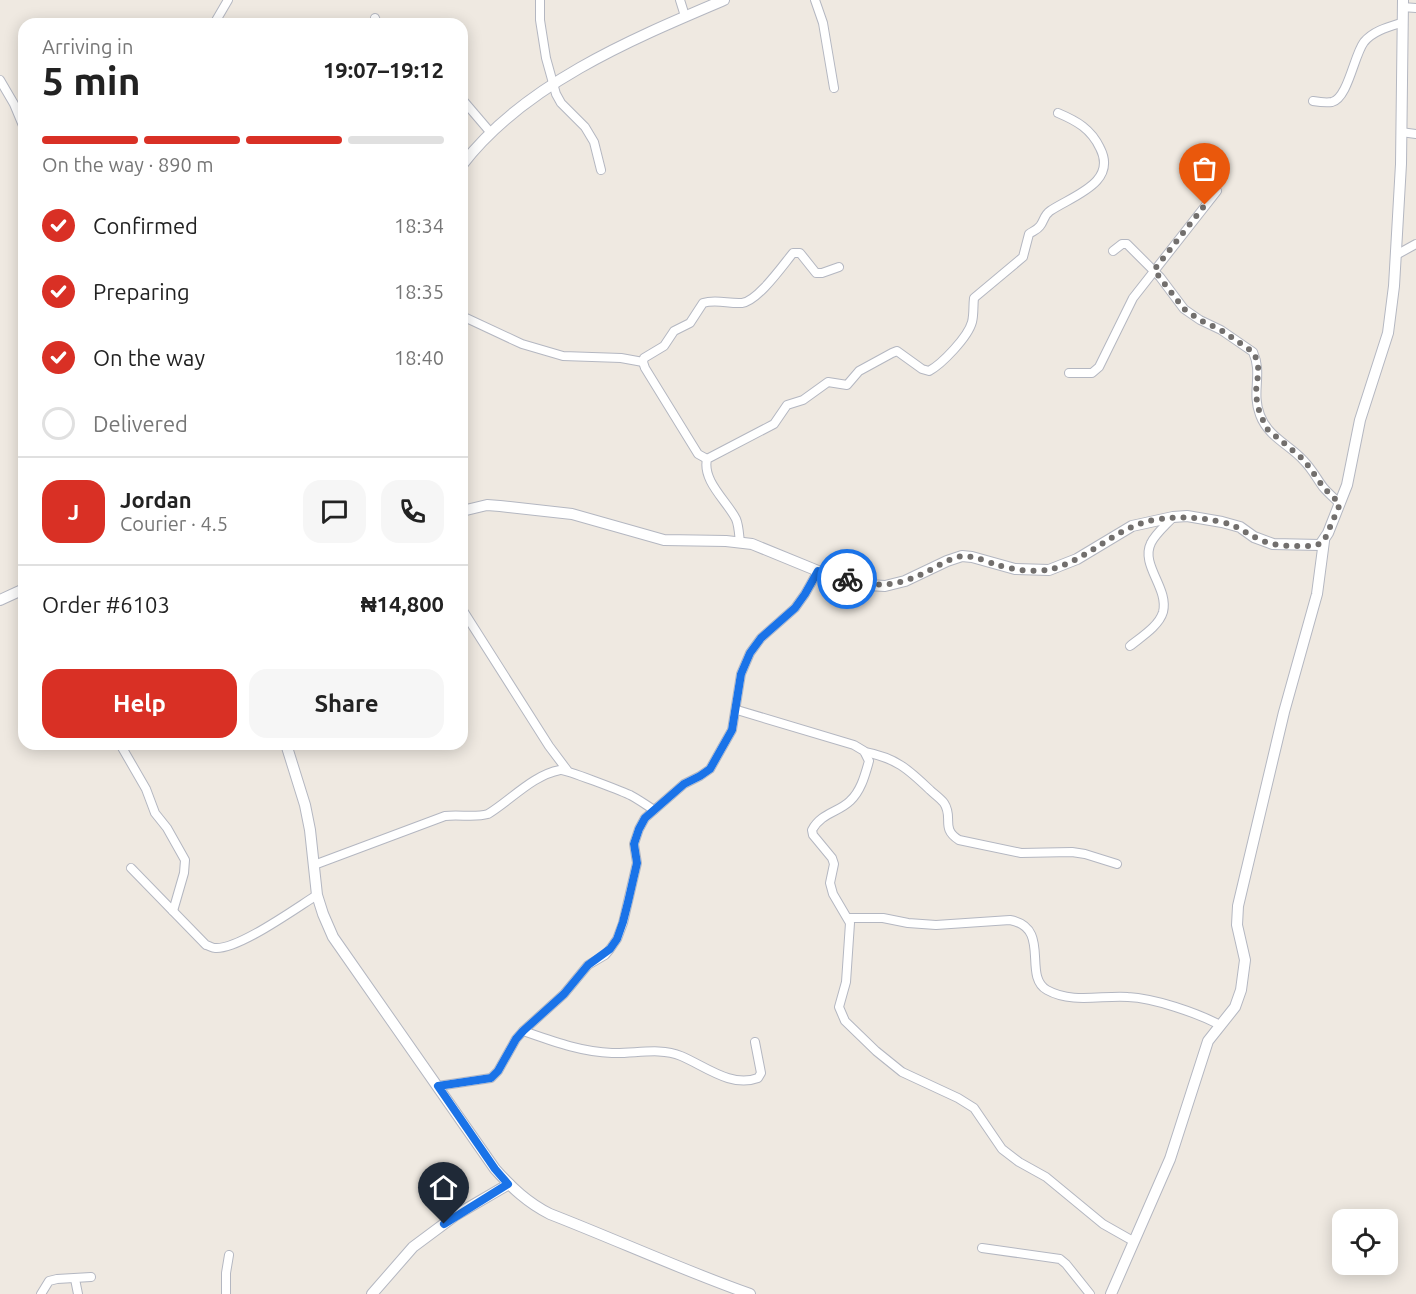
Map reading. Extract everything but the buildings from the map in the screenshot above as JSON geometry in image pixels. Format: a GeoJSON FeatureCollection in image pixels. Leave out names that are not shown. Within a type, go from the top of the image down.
{"type":"FeatureCollection","features":[{"type":"Feature","properties":{"kind":"street"},"geometry":{"type":"LineString","coordinates":[[218,18],[228,0]]}},
{"type":"Feature","properties":{"kind":"street"},"geometry":{"type":"LineString","coordinates":[[540,0],[540,20],[546,58],[556,94],[585,127],[594,142],[601,170]]}},
{"type":"Feature","properties":{"kind":"street"},"geometry":{"type":"LineString","coordinates":[[680,0],[685,16]]}},
{"type":"Feature","properties":{"kind":"street"},"geometry":{"type":"LineString","coordinates":[[468,158],[491,133],[554,85],[600,57],[724,0]]}},
{"type":"Feature","properties":{"kind":"street"},"geometry":{"type":"LineString","coordinates":[[815,0],[823,23],[834,88]]}},
{"type":"Feature","properties":{"kind":"street"},"geometry":{"type":"LineString","coordinates":[[1111,1294],[1170,1159],[1208,1041],[1235,1007],[1244,977],[1245,960],[1237,925],[1238,906],[1284,712],[1317,594],[1324,541],[1347,485],[1360,420],[1388,333],[1396,255],[1403,3],[1416,8]]}},
{"type":"Feature","properties":{"kind":"street"},"geometry":{"type":"LineString","coordinates":[[1313,101],[1330,103],[1341,96],[1365,40],[1374,33],[1401,23]]}},
{"type":"Feature","properties":{"kind":"street"},"geometry":{"type":"LineString","coordinates":[[0,80],[18,114]]}},
{"type":"Feature","properties":{"kind":"street"},"geometry":{"type":"LineString","coordinates":[[468,106],[491,133]]}},
{"type":"Feature","properties":{"kind":"street"},"geometry":{"type":"LineString","coordinates":[[706,459],[774,424],[786,405],[803,400],[828,382],[847,385],[859,371],[897,351],[922,369],[929,371],[936,368],[970,327],[975,298],[1023,257],[1028,237],[1038,229],[1045,215],[1091,186],[1102,174],[1105,165],[1096,141],[1087,129],[1058,113]]}},
{"type":"Feature","properties":{"kind":"street"},"geometry":{"type":"LineString","coordinates":[[1401,132],[1416,134]]}},
{"type":"Feature","properties":{"kind":"street"},"geometry":{"type":"LineString","coordinates":[[1069,373],[1092,373],[1099,367],[1133,298],[1217,191]]}},
{"type":"Feature","properties":{"kind":"street"},"geometry":{"type":"LineString","coordinates":[[1113,251],[1122,244],[1127,244],[1154,270],[1184,309],[1253,352],[1259,374],[1256,383],[1257,405],[1266,428],[1304,460],[1324,488],[1340,504]]}},
{"type":"Feature","properties":{"kind":"street"},"geometry":{"type":"LineString","coordinates":[[1396,255],[1416,244]]}},
{"type":"Feature","properties":{"kind":"street"},"geometry":{"type":"LineString","coordinates":[[643,362],[647,355],[664,346],[674,331],[690,323],[703,303],[746,302],[763,288],[793,253],[800,253],[816,273],[839,267]]}},
{"type":"Feature","properties":{"kind":"street"},"geometry":{"type":"LineString","coordinates":[[468,319],[522,344],[563,356],[621,358],[643,362],[698,454],[706,459]]}},
{"type":"Feature","properties":{"kind":"street"},"geometry":{"type":"LineString","coordinates":[[706,459],[705,465],[714,486],[736,519],[740,543]]}},
{"type":"Feature","properties":{"kind":"street"},"geometry":{"type":"LineString","coordinates":[[468,510],[487,505],[572,514],[664,540],[752,544],[818,571],[867,585],[885,586],[905,581],[946,561],[962,556],[1015,569],[1049,570],[1077,559],[1132,526],[1173,517],[1187,516],[1222,522],[1273,544],[1309,546],[1320,545],[1324,541]]}},
{"type":"Feature","properties":{"kind":"street"},"geometry":{"type":"LineString","coordinates":[[1130,646],[1156,622],[1163,612],[1160,587],[1152,568],[1149,551],[1151,542],[1173,517]]}},
{"type":"Feature","properties":{"kind":"street"},"geometry":{"type":"LineString","coordinates":[[438,1086],[491,1078],[498,1071],[523,1031],[564,994],[588,965],[605,954],[617,939],[637,863],[634,844],[645,818],[684,784],[710,769],[732,730],[741,674],[750,653],[761,638],[795,608],[818,571]]}},
{"type":"Feature","properties":{"kind":"street"},"geometry":{"type":"LineString","coordinates":[[0,600],[18,592]]}},
{"type":"Feature","properties":{"kind":"street"},"geometry":{"type":"LineString","coordinates":[[468,618],[549,746],[567,770]]}},
{"type":"Feature","properties":{"kind":"street"},"geometry":{"type":"LineString","coordinates":[[737,710],[854,745],[866,752],[886,756],[914,775],[944,803],[947,810],[948,831],[959,840],[1021,853],[1072,852],[1117,864]]}},
{"type":"Feature","properties":{"kind":"street"},"geometry":{"type":"LineString","coordinates":[[123,750],[146,789],[155,813],[167,828],[185,860],[184,873],[173,911]]}},
{"type":"Feature","properties":{"kind":"street"},"geometry":{"type":"LineString","coordinates":[[288,750],[305,805],[317,895],[322,914],[333,938],[495,1169],[508,1184],[535,1206],[550,1214],[653,1254],[707,1279],[750,1294]]}},
{"type":"Feature","properties":{"kind":"street"},"geometry":{"type":"LineString","coordinates":[[866,752],[869,761],[859,790],[850,802],[824,817],[815,824],[812,830],[813,835],[832,858],[834,864],[830,883],[833,894],[848,918],[850,929],[846,982],[839,1007],[845,1021],[876,1052],[902,1072],[974,1108],[1002,1149],[1019,1162],[1046,1177],[1103,1224],[1134,1241]]}},
{"type":"Feature","properties":{"kind":"street"},"geometry":{"type":"LineString","coordinates":[[314,865],[446,816],[488,814],[541,777],[558,770],[567,770],[630,796],[654,810]]}},
{"type":"Feature","properties":{"kind":"street"},"geometry":{"type":"LineString","coordinates":[[131,868],[206,945],[214,948],[242,940],[317,895]]}},
{"type":"Feature","properties":{"kind":"street"},"geometry":{"type":"LineString","coordinates":[[848,918],[883,918],[936,925],[1010,920],[1019,922],[1028,927],[1032,934],[1038,975],[1046,990],[1068,997],[1129,997],[1147,1000],[1201,1015],[1220,1025]]}},
{"type":"Feature","properties":{"kind":"street"},"geometry":{"type":"LineString","coordinates":[[523,1031],[570,1047],[611,1053],[653,1052],[679,1055],[710,1071],[744,1082],[758,1078],[761,1074],[755,1042]]}},
{"type":"Feature","properties":{"kind":"street"},"geometry":{"type":"LineString","coordinates":[[372,1294],[413,1247],[456,1215],[508,1184]]}},
{"type":"Feature","properties":{"kind":"street"},"geometry":{"type":"LineString","coordinates":[[982,1248],[1060,1259],[1090,1294]]}},
{"type":"Feature","properties":{"kind":"street"},"geometry":{"type":"LineString","coordinates":[[226,1294],[229,1255]]}},
{"type":"Feature","properties":{"kind":"street"},"geometry":{"type":"LineString","coordinates":[[41,1294],[49,1281],[91,1277]]}},
{"type":"Feature","properties":{"kind":"street"},"geometry":{"type":"LineString","coordinates":[[75,1279],[78,1294]]}},
{"type":"Feature","properties":{"kind":"way so far"},"geometry":{"type":"LineString","coordinates":[[847,579],[867,585],[885,586],[905,581],[946,561],[962,556],[1015,569],[1049,570],[1077,559],[1132,526],[1173,517],[1187,516],[1222,522],[1273,544],[1309,546],[1320,545],[1324,541],[1340,504],[1324,488],[1304,460],[1266,428],[1257,405],[1256,383],[1259,374],[1253,352],[1234,338],[1184,309],[1154,270],[1205,205]]}},
{"type":"Feature","properties":{"kind":"route"},"geometry":{"type":"LineString","coordinates":[[444,1224],[508,1184],[495,1169],[438,1086],[491,1078],[498,1071],[523,1031],[564,994],[588,965],[610,949],[617,939],[628,902],[637,863],[634,844],[639,829],[645,818],[684,784],[710,769],[721,752],[732,730],[741,674],[750,653],[761,638],[795,608],[818,571],[847,579]]}}]}
